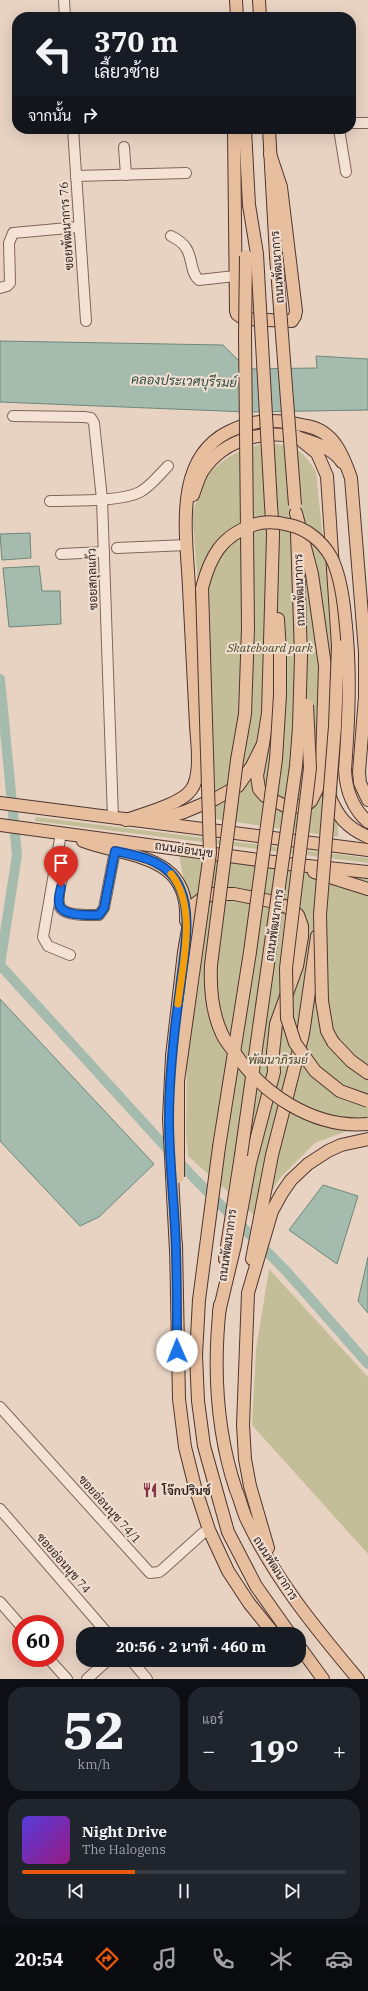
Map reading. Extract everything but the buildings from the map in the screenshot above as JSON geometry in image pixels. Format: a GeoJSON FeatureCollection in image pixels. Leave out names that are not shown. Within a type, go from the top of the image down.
{"type":"FeatureCollection","features":[{"type":"Feature","properties":{"kind":"main road"},"geometry":{"type":"LineString","coordinates":[[236,0],[237,12]]}},
{"type":"Feature","properties":{"kind":"main road"},"geometry":{"type":"LineString","coordinates":[[259,0],[260,12]]}},
{"type":"Feature","properties":{"kind":"main road"},"geometry":{"type":"LineString","coordinates":[[234,134],[234,276],[236,311],[241,317],[251,320],[292,321],[296,311],[281,187],[270,154]]}},
{"type":"Feature","properties":{"kind":"main road"},"geometry":{"type":"LineString","coordinates":[[245,134],[252,255],[245,335],[248,628],[245,714],[237,760],[211,964],[212,998],[222,1034],[249,1073],[273,1094],[291,1105],[315,1116],[340,1123],[368,1124]]}},
{"type":"Feature","properties":{"kind":"main road","name":"ถนนพัฒนาการ"},"geometry":{"type":"LineString","coordinates":[[269,134],[276,256],[295,509],[301,656],[300,727],[296,766],[240,1155],[238,1203],[219,1312],[216,1356],[218,1415],[228,1464],[246,1518],[274,1570],[314,1627],[358,1679]]}},
{"type":"Feature","properties":{"kind":"main road","name":"ถนนพัฒนาการ"},"geometry":{"type":"LineString","coordinates":[[252,255],[273,534],[280,652],[280,708],[276,759],[250,952],[215,1176],[211,1218],[199,1300],[196,1355],[198,1401],[204,1446],[228,1532],[256,1586],[285,1627]]}},
{"type":"Feature","properties":{"kind":"main road"},"geometry":{"type":"LineString","coordinates":[[126,820],[186,796],[195,783],[197,773],[196,731],[187,546],[189,482],[197,459],[210,443],[236,428],[259,421],[279,420],[312,427],[325,434],[336,444],[343,455],[351,478],[365,652],[365,697],[359,772],[360,783],[368,800]]}},
{"type":"Feature","properties":{"kind":"main road"},"geometry":{"type":"LineString","coordinates":[[187,511],[202,472],[209,463],[226,448],[262,434],[285,434],[296,436],[333,452],[341,461],[351,478]]}},
{"type":"Feature","properties":{"kind":"main road"},"geometry":{"type":"LineString","coordinates":[[274,1570],[250,1486],[245,1458],[243,1425],[248,1293],[263,1226],[272,1155],[303,1034],[320,915],[335,726],[338,646],[327,476],[317,453],[296,436]]}},
{"type":"Feature","properties":{"kind":"main road"},"geometry":{"type":"LineString","coordinates":[[273,534],[268,713],[257,776],[259,789],[265,796],[287,806],[305,806],[312,801],[317,788],[322,762],[325,666],[312,574],[295,509]]}},
{"type":"Feature","properties":{"kind":"main road"},"geometry":{"type":"LineString","coordinates":[[268,1627],[248,1603],[228,1571],[210,1530],[195,1487],[185,1447],[179,1399],[176,1251],[175,1175],[178,1081],[210,853],[202,588],[206,571],[215,553],[227,539],[246,528],[269,523],[281,523],[300,528],[313,536],[324,547],[334,565],[343,600],[350,670],[345,770],[350,797],[355,807],[368,822]]}},
{"type":"Feature","properties":{"kind":"main road"},"geometry":{"type":"LineString","coordinates":[[301,673],[308,715],[310,768],[286,968],[287,1018],[295,1043],[315,1071],[340,1091],[368,1101]]}},
{"type":"Feature","properties":{"kind":"main road"},"geometry":{"type":"LineString","coordinates":[[150,823],[184,812],[215,799],[238,786],[252,766],[263,744]]}},
{"type":"Feature","properties":{"kind":"main road"},"geometry":{"type":"LineString","coordinates":[[322,762],[328,793],[336,812],[346,824],[368,838]]}},
{"type":"Feature","properties":{"kind":"main road","name":"ถนนอ่อนนุช"},"geometry":{"type":"LineString","coordinates":[[0,803],[368,850]]}},
{"type":"Feature","properties":{"kind":"main road","name":"ถนนอ่อนนุช"},"geometry":{"type":"LineString","coordinates":[[0,825],[288,864],[368,872]]}},
{"type":"Feature","properties":{"kind":"main road"},"geometry":{"type":"LineString","coordinates":[[62,833],[115,851],[136,855],[157,862],[166,869],[180,887],[185,908],[184,952]]}},
{"type":"Feature","properties":{"kind":"main road"},"geometry":{"type":"LineString","coordinates":[[288,864],[368,890]]}},
{"type":"Feature","properties":{"kind":"main road"},"geometry":{"type":"LineString","coordinates":[[334,868],[368,876]]}},
{"type":"Feature","properties":{"kind":"main road"},"geometry":{"type":"LineString","coordinates":[[175,1175],[169,1119],[172,1056],[184,952],[191,912],[195,904],[204,897],[213,894],[255,897],[275,902],[291,909],[298,915],[302,926],[296,966],[276,1024],[274,1072],[238,1203]]}},
{"type":"Feature","properties":{"kind":"main road"},"geometry":{"type":"LineString","coordinates":[[320,915],[322,1000],[327,1031],[334,1042],[351,1061],[368,1073]]}},
{"type":"Feature","properties":{"kind":"main road"},"geometry":{"type":"LineString","coordinates":[[263,1226],[291,1180],[308,1164],[341,1145],[368,1139]]}},
{"type":"Feature","properties":{"kind":"main road"},"geometry":{"type":"LineString","coordinates":[[306,1656],[323,1679]]}},
{"type":"Feature","properties":{"kind":"main road"},"geometry":{"type":"LineString","coordinates":[[306,1667],[318,1679]]}},
{"type":"Feature","properties":{"kind":"street"},"geometry":{"type":"LineString","coordinates":[[64,0],[65,12]]}},
{"type":"Feature","properties":{"kind":"street"},"geometry":{"type":"LineString","coordinates":[[356,123],[368,123]]}},
{"type":"Feature","properties":{"kind":"street","name":"ซอยพัฒนาการ 76"},"geometry":{"type":"LineString","coordinates":[[73,134],[86,321]]}},
{"type":"Feature","properties":{"kind":"street"},"geometry":{"type":"LineString","coordinates":[[340,134],[346,172]]}},
{"type":"Feature","properties":{"kind":"street"},"geometry":{"type":"LineString","coordinates":[[124,148],[126,175]]}},
{"type":"Feature","properties":{"kind":"street"},"geometry":{"type":"LineString","coordinates":[[76,176],[186,173]]}},
{"type":"Feature","properties":{"kind":"street"},"geometry":{"type":"LineString","coordinates":[[0,288],[7,286],[10,283],[9,243],[13,233],[80,227]]}},
{"type":"Feature","properties":{"kind":"street"},"geometry":{"type":"LineString","coordinates":[[171,236],[186,248],[192,262],[194,276],[199,280],[234,276]]}},
{"type":"Feature","properties":{"kind":"street","name":"ซอยสกุลแก้ว"},"geometry":{"type":"LineString","coordinates":[[12,416],[91,418],[94,423],[102,499],[113,818]]}},
{"type":"Feature","properties":{"kind":"street"},"geometry":{"type":"LineString","coordinates":[[50,501],[102,499],[141,491],[168,466]]}},
{"type":"Feature","properties":{"kind":"street"},"geometry":{"type":"LineString","coordinates":[[117,548],[187,546]]}},
{"type":"Feature","properties":{"kind":"street"},"geometry":{"type":"LineString","coordinates":[[61,554],[104,552]]}},
{"type":"Feature","properties":{"kind":"street"},"geometry":{"type":"LineString","coordinates":[[62,833],[43,937],[48,946],[70,955]]}},
{"type":"Feature","properties":{"kind":"street"},"geometry":{"type":"LineString","coordinates":[[63,872],[58,903],[60,908],[65,912],[99,915],[104,908],[115,851]]}},
{"type":"Feature","properties":{"kind":"street","name":"ซอยอ่อนนุช 74/1"},"geometry":{"type":"LineString","coordinates":[[0,1408],[150,1572],[159,1572],[163,1570],[203,1533],[210,1530]]}},
{"type":"Feature","properties":{"kind":"street","name":"ซอยอ่อนนุช 74"},"geometry":{"type":"LineString","coordinates":[[0,1509],[102,1627]]}},
{"type":"Feature","properties":{"kind":"street"},"geometry":{"type":"LineString","coordinates":[[0,1602],[12,1616]]}},
{"type":"Feature","properties":{"kind":"street"},"geometry":{"type":"LineString","coordinates":[[56,1667],[67,1679]]}},
{"type":"Feature","properties":{"kind":"street"},"geometry":{"type":"LineString","coordinates":[[87,1679],[100,1667]]}},
{"type":"Feature","properties":{"kind":"street"},"geometry":{"type":"LineString","coordinates":[[137,1667],[147,1679]]}},
{"type":"Feature","properties":{"kind":"green space","name":"Skateboard park"},"geometry":{"type":"Polygon","coordinates":[[[267,442],[284,445],[301,453],[306,457],[316,472],[326,567],[338,646],[338,837],[215,819],[215,786],[192,514],[206,479],[218,465],[225,459],[241,451],[267,442]]]}},
{"type":"Feature","properties":{"kind":"green space"},"geometry":{"type":"Polygon","coordinates":[[[36,817],[368,858],[368,863],[35,821],[36,817]]]}},
{"type":"Feature","properties":{"kind":"green space","name":"พัฒนาภิรมย์"},"geometry":{"type":"Polygon","coordinates":[[[178,848],[368,872],[368,1123],[315,1143],[280,1178],[256,1217],[188,1156],[186,1134],[187,1060],[200,976],[178,848]]]}},
{"type":"Feature","properties":{"kind":"green space"},"geometry":{"type":"Polygon","coordinates":[[[269,1269],[368,1377],[368,1554],[252,1425],[256,1350],[269,1269]]]}},
{"type":"Feature","properties":{"kind":"water","name":"คลองประเวศบุรีรมย์"},"geometry":{"type":"Polygon","coordinates":[[[0,341],[223,345],[247,369],[317,368],[316,356],[368,359],[368,410],[247,412],[0,402],[0,341]]]}},
{"type":"Feature","properties":{"kind":"water"},"geometry":{"type":"Polygon","coordinates":[[[30,533],[31,558],[2,560],[0,534],[30,533]]]}},
{"type":"Feature","properties":{"kind":"water"},"geometry":{"type":"Polygon","coordinates":[[[39,566],[42,591],[60,591],[61,624],[9,627],[3,568],[39,566]]]}},
{"type":"Feature","properties":{"kind":"water"},"geometry":{"type":"Polygon","coordinates":[[[0,999],[154,1164],[99,1217],[80,1226],[0,1141],[0,999]]]}},
{"type":"Feature","properties":{"kind":"water"},"geometry":{"type":"Polygon","coordinates":[[[323,1185],[358,1196],[337,1264],[289,1230],[323,1185]]]}},
{"type":"Feature","properties":{"kind":"water"},"geometry":{"type":"Polygon","coordinates":[[[368,1257],[368,1313],[358,1301],[368,1257]]]}},
{"type":"Feature","properties":{"kind":"waterway"},"geometry":{"type":"LineString","coordinates":[[0,679],[17,855],[0,965],[192,1176],[287,1272],[368,1364]]}},
{"type":"Feature","properties":{"kind":"slow traffic"},"geometry":{"type":"LineString","coordinates":[[171,874],[180,887],[186,915],[184,952],[178,1004]]}},
{"type":"Feature","properties":{"kind":"place","name":"โจ๊กปรินซ์"},"geometry":{"type":"Point","coordinates":[150,1490]}},
{"type":"Feature","properties":{"kind":"route"},"geometry":{"type":"LineString","coordinates":[[61,887],[58,903],[60,908],[65,912],[99,915],[104,908],[115,851],[136,855],[157,862],[174,878],[180,887],[184,902],[186,915],[184,952],[172,1056],[169,1119],[176,1251],[177,1351]]}}]}
